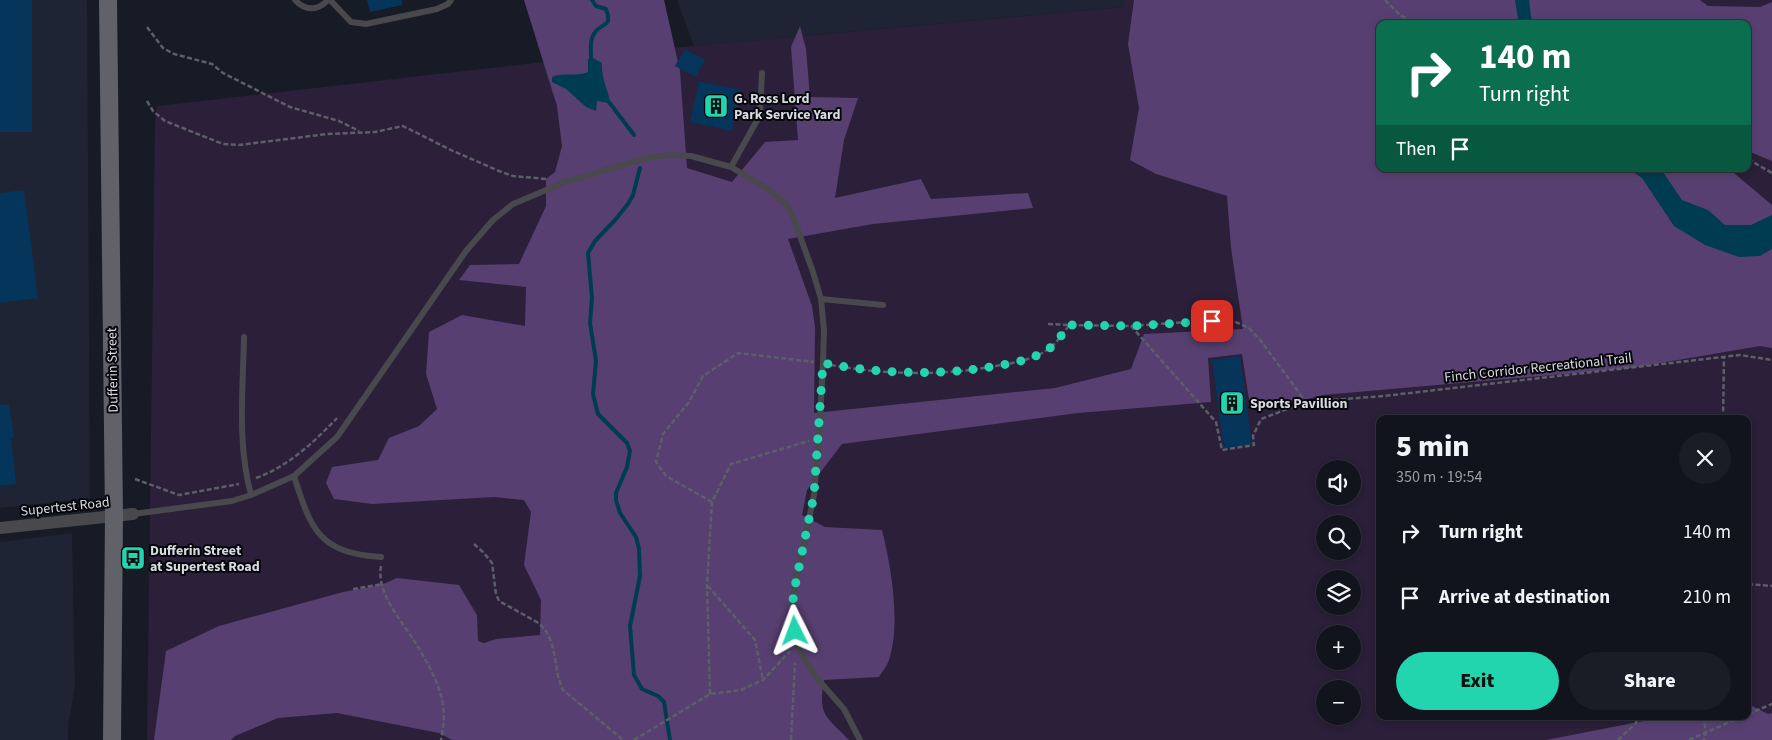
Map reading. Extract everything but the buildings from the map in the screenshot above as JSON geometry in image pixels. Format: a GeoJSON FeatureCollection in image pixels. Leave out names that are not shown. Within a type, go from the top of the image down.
{"type":"FeatureCollection","features":[{"type":"Feature","properties":{"kind":"main road","name":"Dufferin Street"},"geometry":{"type":"LineString","coordinates":[[108,0],[114,515],[112,740]]}},
{"type":"Feature","properties":{"kind":"street","name":"Supertest Road"},"geometry":{"type":"LineString","coordinates":[[0,528],[133,514]]}},
{"type":"Feature","properties":{"kind":"lane"},"geometry":{"type":"LineString","coordinates":[[295,0],[299,5],[312,9],[318,8],[329,0],[351,22],[366,24],[437,9],[448,4],[451,0]]}},
{"type":"Feature","properties":{"kind":"lane"},"geometry":{"type":"LineString","coordinates":[[731,167],[760,115],[762,72]]}},
{"type":"Feature","properties":{"kind":"lane"},"geometry":{"type":"LineString","coordinates":[[133,514],[208,505],[251,495],[294,476],[337,437],[466,251],[493,220],[513,204],[565,182],[650,157],[670,155],[691,156],[731,167],[766,188],[785,203],[792,214],[821,299],[824,330],[819,439],[814,495],[793,596],[793,619],[796,644],[814,675],[844,710],[860,740]]}},
{"type":"Feature","properties":{"kind":"lane"},"geometry":{"type":"LineString","coordinates":[[821,299],[883,305]]}},
{"type":"Feature","properties":{"kind":"lane"},"geometry":{"type":"LineString","coordinates":[[244,337],[241,420],[247,481],[251,495]]}},
{"type":"Feature","properties":{"kind":"lane"},"geometry":{"type":"LineString","coordinates":[[294,476],[308,519],[326,541],[342,550],[381,557]]}},
{"type":"Feature","properties":{"kind":"path"},"geometry":{"type":"LineString","coordinates":[[1385,0],[1400,15],[1409,20]]}},
{"type":"Feature","properties":{"kind":"path"},"geometry":{"type":"LineString","coordinates":[[147,27],[163,48],[174,54],[212,64],[223,73],[290,108],[339,121],[361,132]]}},
{"type":"Feature","properties":{"kind":"path"},"geometry":{"type":"LineString","coordinates":[[147,101],[152,111],[165,121],[223,144],[239,145],[403,126],[499,171],[513,176],[551,180],[544,182]]}},
{"type":"Feature","properties":{"kind":"path"},"geometry":{"type":"LineString","coordinates":[[1751,161],[1772,173]]}},
{"type":"Feature","properties":{"kind":"path"},"geometry":{"type":"LineString","coordinates":[[1048,324],[1131,326],[1229,319],[1249,328],[1261,341],[1306,402]]}},
{"type":"Feature","properties":{"kind":"path"},"geometry":{"type":"LineString","coordinates":[[712,502],[666,476],[656,462],[663,434],[689,402],[703,376],[738,353],[926,374],[964,372],[1021,362],[1038,355],[1056,343],[1070,325]]}},
{"type":"Feature","properties":{"kind":"path","name":"Finch Corridor Recreational Trail"},"geometry":{"type":"LineString","coordinates":[[1131,326],[1216,422],[1222,450],[1254,446],[1253,436],[1261,419],[1306,402],[1384,396],[1740,355],[1772,360]]}},
{"type":"Feature","properties":{"kind":"path"},"geometry":{"type":"LineString","coordinates":[[1723,415],[1724,357]]}},
{"type":"Feature","properties":{"kind":"path"},"geometry":{"type":"LineString","coordinates":[[135,479],[179,495],[211,491],[247,481],[286,463],[320,436],[339,416]]}},
{"type":"Feature","properties":{"kind":"path"},"geometry":{"type":"LineString","coordinates":[[710,694],[707,585],[712,502],[731,464],[819,439]]}},
{"type":"Feature","properties":{"kind":"path"},"geometry":{"type":"LineString","coordinates":[[474,544],[492,563],[496,594],[499,601],[542,625],[550,638],[559,682],[563,690],[623,740]]}},
{"type":"Feature","properties":{"kind":"path"},"geometry":{"type":"LineString","coordinates":[[381,557],[380,571],[388,600],[416,644],[439,691],[444,708],[441,740]]}},
{"type":"Feature","properties":{"kind":"path"},"geometry":{"type":"LineString","coordinates":[[353,589],[383,584]]}},
{"type":"Feature","properties":{"kind":"path"},"geometry":{"type":"LineString","coordinates":[[1751,584],[1772,586]]}},
{"type":"Feature","properties":{"kind":"path"},"geometry":{"type":"LineString","coordinates":[[707,585],[755,640],[763,680]]}},
{"type":"Feature","properties":{"kind":"path"},"geometry":{"type":"LineString","coordinates":[[634,740],[710,694],[741,690],[763,680],[796,644]]}},
{"type":"Feature","properties":{"kind":"path"},"geometry":{"type":"LineString","coordinates":[[792,740],[796,644]]}},
{"type":"Feature","properties":{"kind":"path"},"geometry":{"type":"LineString","coordinates":[[1751,713],[1772,704]]}},
{"type":"Feature","properties":{"kind":"path"},"geometry":{"type":"LineString","coordinates":[[1618,740],[1636,723],[1636,720]]}},
{"type":"Feature","properties":{"kind":"path"},"geometry":{"type":"LineString","coordinates":[[1704,720],[1706,732],[1704,740]]}},
{"type":"Feature","properties":{"kind":"path"},"geometry":{"type":"LineString","coordinates":[[1689,740],[1734,720]]}},
{"type":"Feature","properties":{"kind":"shaded area"},"geometry":{"type":"Polygon","coordinates":[[[0,0],[87,0],[90,498],[0,508],[0,0]]]}},
{"type":"Feature","properties":{"kind":"shaded area"},"geometry":{"type":"Polygon","coordinates":[[[524,0],[664,0],[680,71],[687,168],[732,182],[765,142],[798,140],[791,47],[800,26],[806,49],[810,97],[858,98],[844,140],[835,198],[921,179],[931,199],[1028,193],[1033,208],[873,224],[788,239],[812,306],[815,327],[814,413],[1055,388],[1131,369],[1144,334],[1243,329],[1231,248],[1227,196],[1156,174],[1130,160],[1139,108],[1128,44],[1134,0],[1700,0],[1708,6],[1760,7],[1772,2],[1772,161],[1751,152],[1751,20],[1376,20],[1376,172],[1734,172],[1772,205],[1772,348],[1760,346],[1631,368],[1323,395],[1297,402],[1250,406],[1242,354],[1208,358],[1211,402],[1078,413],[842,444],[807,490],[802,515],[825,527],[882,530],[889,560],[894,613],[893,646],[888,662],[879,677],[824,680],[822,701],[825,714],[849,740],[452,740],[439,733],[337,713],[278,718],[235,736],[231,740],[154,740],[166,651],[219,626],[343,592],[381,585],[397,578],[459,585],[477,615],[478,641],[484,643],[496,639],[540,635],[541,600],[524,565],[531,512],[524,500],[494,497],[372,504],[334,499],[326,483],[332,467],[378,460],[389,438],[419,426],[437,409],[426,374],[429,332],[462,315],[525,326],[526,287],[459,280],[470,265],[519,264],[546,206],[546,179],[555,172],[562,146],[557,106],[524,0]]]}},
{"type":"Feature","properties":{"kind":"shaded area"},"geometry":{"type":"Polygon","coordinates":[[[677,0],[1124,0],[1124,7],[694,46],[677,0]]]}},
{"type":"Feature","properties":{"kind":"shaded area"},"geometry":{"type":"Polygon","coordinates":[[[1124,0],[1772,0],[1772,740],[147,740],[155,124],[157,106],[648,50],[1124,7],[1124,0]]]}},
{"type":"Feature","properties":{"kind":"shaded area"},"geometry":{"type":"Polygon","coordinates":[[[72,533],[75,687],[68,725],[68,740],[0,740],[0,542],[72,533]]]}},
{"type":"Feature","properties":{"kind":"shaded area"},"geometry":{"type":"Polygon","coordinates":[[[1751,706],[1768,714],[1772,713],[1772,740],[1546,740],[1648,720],[1751,720],[1751,706]]]}},
{"type":"Feature","properties":{"kind":"water"},"geometry":{"type":"Polygon","coordinates":[[[1515,0],[1529,0],[1532,20],[1518,20],[1515,0]]]}},
{"type":"Feature","properties":{"kind":"water"},"geometry":{"type":"Polygon","coordinates":[[[593,58],[602,63],[603,78],[610,101],[608,103],[597,101],[596,111],[586,107],[566,89],[552,82],[552,77],[588,72],[588,59],[593,58]]]}},
{"type":"Feature","properties":{"kind":"water"},"geometry":{"type":"Polygon","coordinates":[[[1633,172],[1663,172],[1682,200],[1708,210],[1725,225],[1751,225],[1772,215],[1772,249],[1760,256],[1739,257],[1705,245],[1674,226],[1642,178],[1633,172]]]}},
{"type":"Feature","properties":{"kind":"waterway"},"geometry":{"type":"LineString","coordinates":[[591,58],[592,37],[608,21],[606,9],[596,6],[592,0]]}},
{"type":"Feature","properties":{"kind":"waterway"},"geometry":{"type":"LineString","coordinates":[[609,102],[634,135]]}},
{"type":"Feature","properties":{"kind":"waterway"},"geometry":{"type":"LineString","coordinates":[[640,168],[633,195],[628,204],[595,241],[588,253],[592,298],[590,323],[596,361],[593,394],[598,414],[627,443],[630,451],[627,467],[616,493],[616,500],[620,513],[636,537],[639,549],[640,576],[630,626],[634,675],[642,689],[658,696],[664,702],[670,740]]}},
{"type":"Feature","properties":{"kind":"place","name":"G. Ross Lord Park Service Yard"},"geometry":{"type":"Point","coordinates":[716,106]}},
{"type":"Feature","properties":{"kind":"place","name":"Sports Pavillion"},"geometry":{"type":"Point","coordinates":[1232,403]}},
{"type":"Feature","properties":{"kind":"place","name":"Dufferin Street at Supertest Road"},"geometry":{"type":"Point","coordinates":[133,558]}},
{"type":"Feature","properties":{"kind":"route"},"geometry":{"type":"LineString","coordinates":[[795,631],[793,596],[814,495],[823,363],[836,366],[926,374],[964,372],[1021,362],[1038,355],[1056,343],[1070,325],[1131,326],[1212,321]]}}]}
